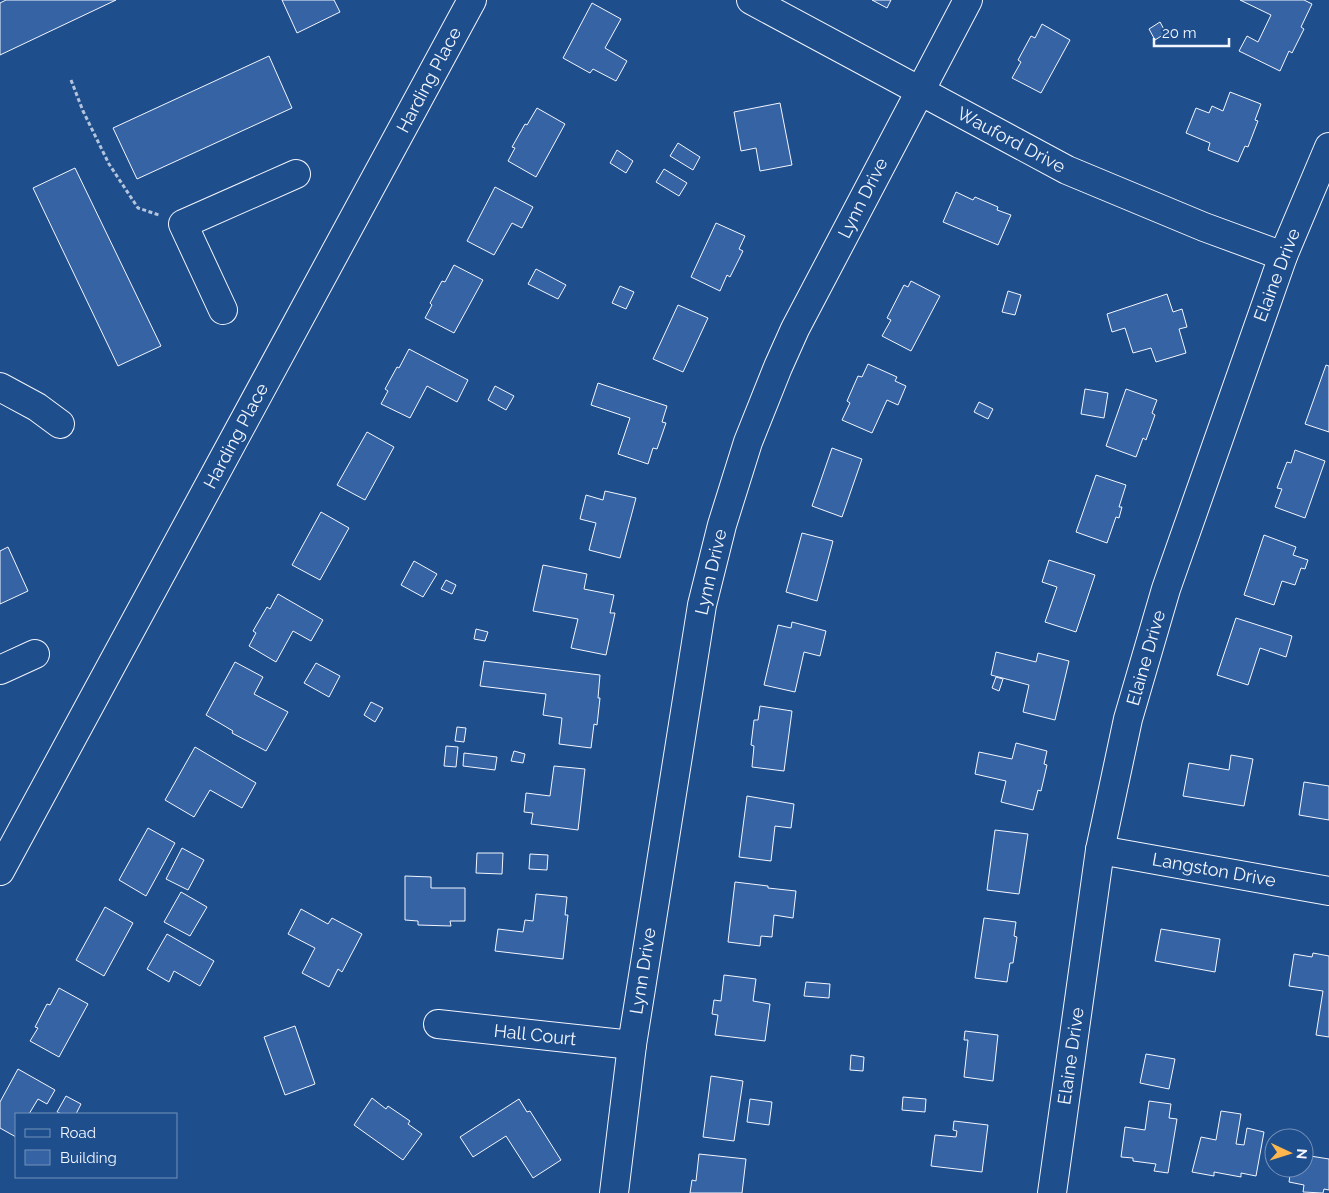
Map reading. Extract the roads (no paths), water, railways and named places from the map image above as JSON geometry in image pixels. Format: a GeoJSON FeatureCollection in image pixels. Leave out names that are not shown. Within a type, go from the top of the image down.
{"type":"FeatureCollection","features":[{"type":"Feature","properties":{"kind":"street","name":"Harding Place"},"geometry":{"type":"LineString","coordinates":[[0,871],[472,0]]}},
{"type":"Feature","properties":{"kind":"street","name":"Wauford Drive"},"geometry":{"type":"LineString","coordinates":[[751,0],[1067,170],[1204,227],[1282,256]]}},
{"type":"Feature","properties":{"kind":"street","name":"Lynn Drive"},"geometry":{"type":"LineString","coordinates":[[614,1193],[632,1045],[702,605],[722,525],[748,442],[781,360],[800,320],[968,0]]}},
{"type":"Feature","properties":{"kind":"street","name":"Elaine Drive"},"geometry":{"type":"LineString","coordinates":[[1052,1193],[1100,850],[1128,719],[1166,589],[1282,256],[1329,147]]}},
{"type":"Feature","properties":{"kind":"street"},"geometry":{"type":"LineString","coordinates":[[223,310],[183,224],[296,174]]}},
{"type":"Feature","properties":{"kind":"street"},"geometry":{"type":"LineString","coordinates":[[0,388],[37,407],[60,424]]}},
{"type":"Feature","properties":{"kind":"street"},"geometry":{"type":"LineString","coordinates":[[0,670],[35,654]]}},
{"type":"Feature","properties":{"kind":"street","name":"Langston Drive"},"geometry":{"type":"LineString","coordinates":[[1100,850],[1329,891]]}},
{"type":"Feature","properties":{"kind":"street","name":"Hall Court"},"geometry":{"type":"LineString","coordinates":[[438,1024],[632,1045]]}}]}
